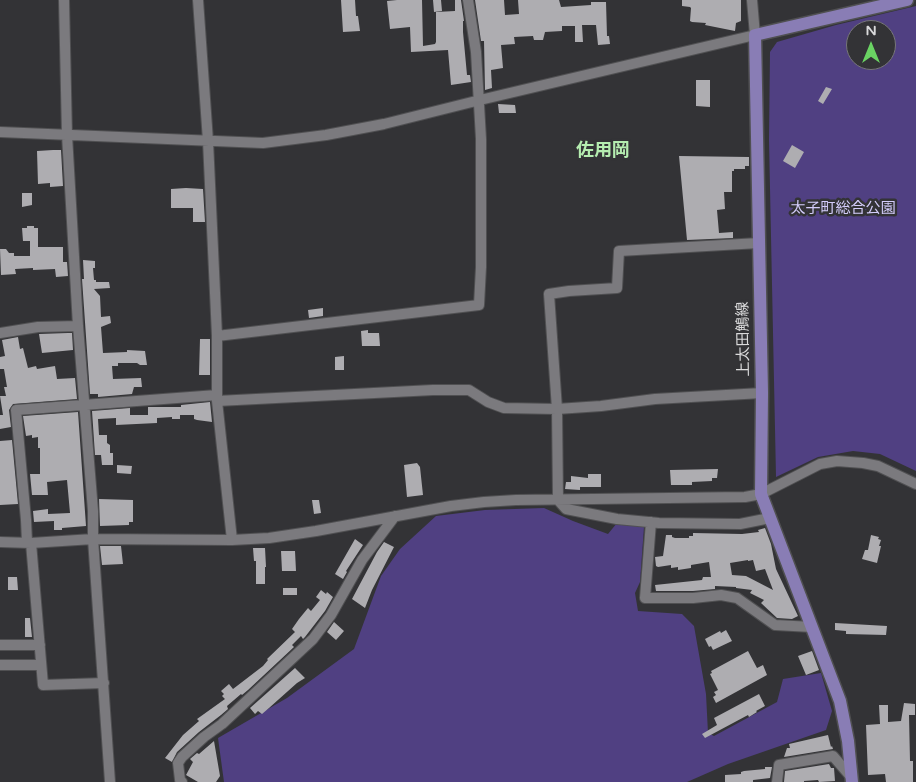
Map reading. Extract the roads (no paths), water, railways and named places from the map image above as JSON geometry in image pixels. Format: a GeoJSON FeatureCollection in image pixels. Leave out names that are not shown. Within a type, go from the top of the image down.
{"type":"FeatureCollection","features":[{"type":"Feature","properties":{"kind":"main road"},"geometry":{"type":"LineString","coordinates":[[755,36],[907,0]]}},
{"type":"Feature","properties":{"kind":"main road","name":"上太田鵤線"},"geometry":{"type":"LineString","coordinates":[[755,36],[762,393],[762,494],[840,701],[848,741],[852,780]]}},
{"type":"Feature","properties":{"kind":"street"},"geometry":{"type":"LineString","coordinates":[[64,0],[67,135],[78,326],[92,493],[93,539],[110,782]]}},
{"type":"Feature","properties":{"kind":"street"},"geometry":{"type":"LineString","coordinates":[[198,0],[208,141],[217,336],[217,398],[232,540]]}},
{"type":"Feature","properties":{"kind":"street"},"geometry":{"type":"LineString","coordinates":[[217,336],[479,305],[482,267],[480,100],[476,52],[468,0]]}},
{"type":"Feature","properties":{"kind":"street"},"geometry":{"type":"LineString","coordinates":[[0,132],[262,143],[326,135],[384,124],[755,36],[752,0]]}},
{"type":"Feature","properties":{"kind":"street"},"geometry":{"type":"LineString","coordinates":[[759,243],[619,251],[617,288],[548,294],[557,409],[558,500],[566,509],[583,514],[651,522],[740,524],[770,518]]}},
{"type":"Feature","properties":{"kind":"street"},"geometry":{"type":"LineString","coordinates":[[0,333],[38,327],[78,326]]}},
{"type":"Feature","properties":{"kind":"street"},"geometry":{"type":"LineString","coordinates":[[104,683],[43,685],[16,410],[217,398],[433,390],[469,390],[488,402],[504,408],[557,409],[656,399],[762,393]]}},
{"type":"Feature","properties":{"kind":"street"},"geometry":{"type":"LineString","coordinates":[[0,542],[29,543],[93,539],[232,540],[269,538],[484,502],[744,497],[762,494],[820,464],[837,461],[878,466],[916,484]]}},
{"type":"Feature","properties":{"kind":"street"},"geometry":{"type":"LineString","coordinates":[[182,782],[180,780],[178,764],[182,757],[222,724],[313,639],[331,615],[362,560],[395,516]]}},
{"type":"Feature","properties":{"kind":"street"},"geometry":{"type":"LineString","coordinates":[[651,522],[645,598],[721,596],[736,598],[775,625],[812,627]]}},
{"type":"Feature","properties":{"kind":"street"},"geometry":{"type":"LineString","coordinates":[[0,645],[40,645]]}},
{"type":"Feature","properties":{"kind":"street"},"geometry":{"type":"LineString","coordinates":[[0,665],[41,665]]}},
{"type":"Feature","properties":{"kind":"street"},"geometry":{"type":"LineString","coordinates":[[777,782],[779,765],[833,756],[852,780]]}},
{"type":"Feature","properties":{"kind":"district","name":"佐用岡"},"geometry":{"type":"Point","coordinates":[603,151]}},
{"type":"Feature","properties":{"kind":"park label","name":"太子町総合公園"},"geometry":{"type":"Point","coordinates":[843,209]}}]}
